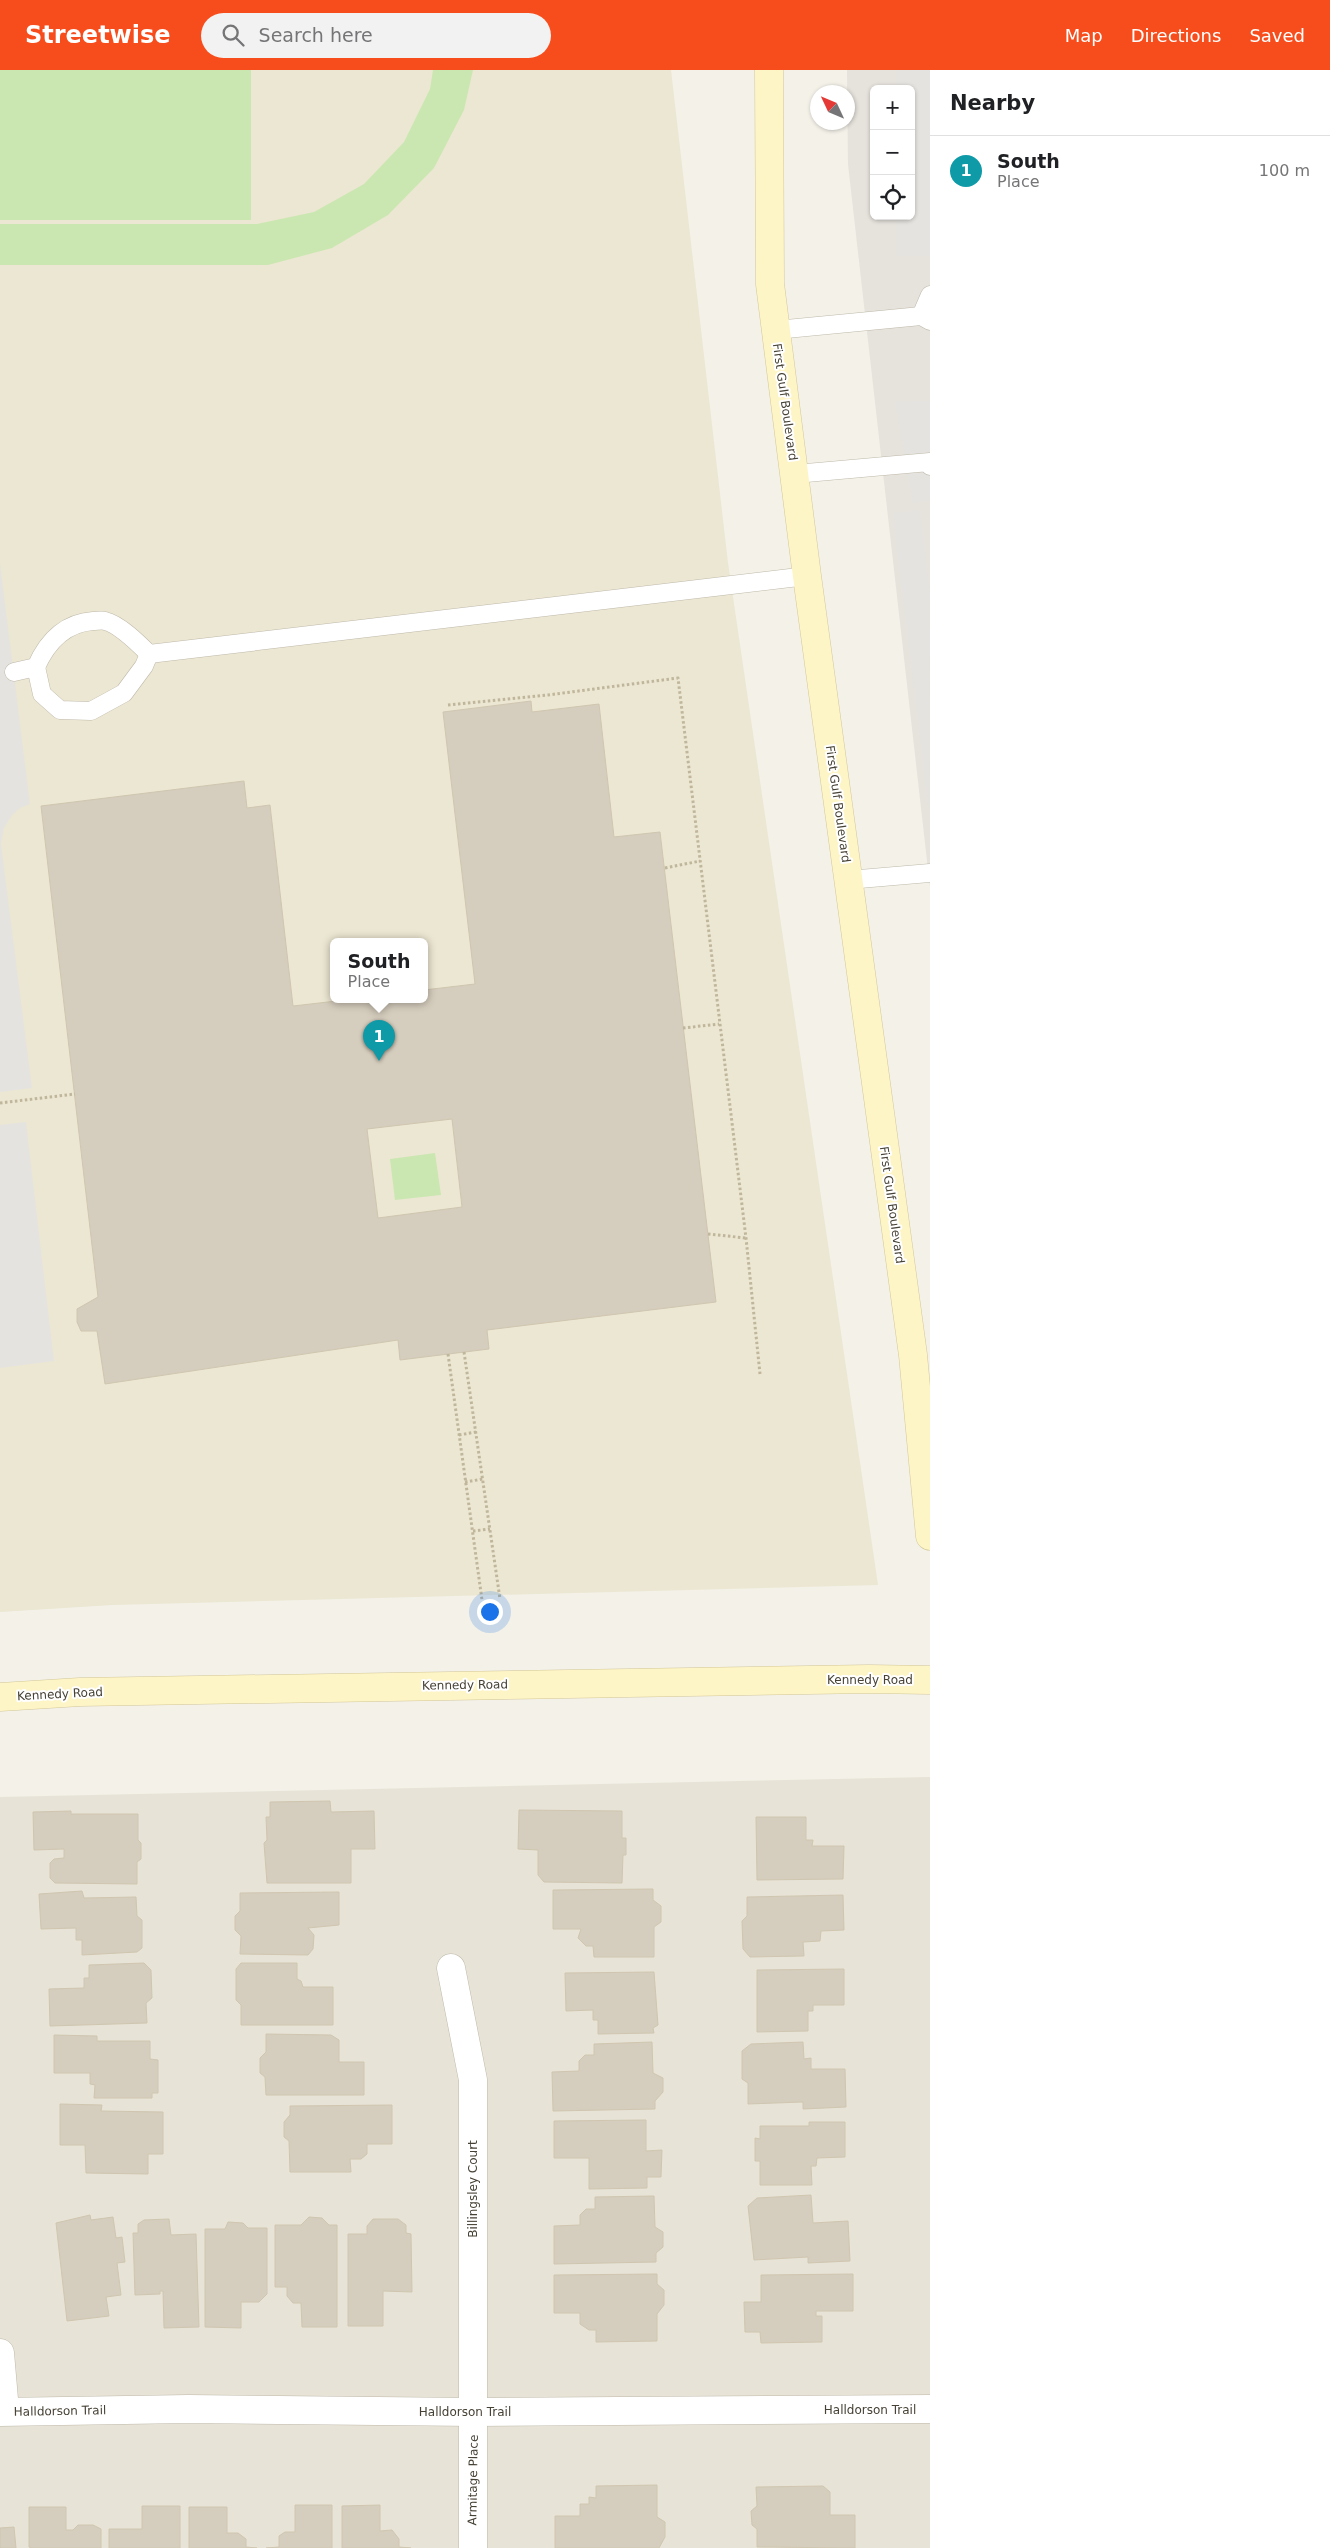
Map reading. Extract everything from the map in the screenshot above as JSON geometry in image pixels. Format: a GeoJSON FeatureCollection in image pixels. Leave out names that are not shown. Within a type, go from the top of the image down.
{"type":"FeatureCollection","features":[{"type":"Feature","properties":{"kind":"street","name":"First Gulf Boulevard"},"geometry":{"type":"LineString","coordinates":[[768,70],[770,284],[807,576],[913,1355],[930,1536]]}},
{"type":"Feature","properties":{"kind":"street","name":"Kennedy Road"},"geometry":{"type":"LineString","coordinates":[[0,1698],[80,1692],[483,1684],[869,1679],[930,1680]]}},
{"type":"Feature","properties":{"kind":"street","name":"Billingsley Court"},"geometry":{"type":"LineString","coordinates":[[451,1968],[473,2080],[474,2412]]}},
{"type":"Feature","properties":{"kind":"street"},"geometry":{"type":"LineString","coordinates":[[0,2353],[2,2412]]}},
{"type":"Feature","properties":{"kind":"street","name":"Halldorson Trail"},"geometry":{"type":"LineString","coordinates":[[2,2412],[188,2409],[474,2412],[930,2409]]}},
{"type":"Feature","properties":{"kind":"street","name":"Armitage Place"},"geometry":{"type":"LineString","coordinates":[[473,2548],[474,2412]]}},
{"type":"Feature","properties":{"kind":"lane"},"geometry":{"type":"LineString","coordinates":[[776,330],[925,318],[930,295]]}},
{"type":"Feature","properties":{"kind":"lane"},"geometry":{"type":"LineString","coordinates":[[795,474],[930,462],[930,466]]}},
{"type":"Feature","properties":{"kind":"lane"},"geometry":{"type":"LineString","coordinates":[[149,654],[807,576]]}},
{"type":"Feature","properties":{"kind":"lane"},"geometry":{"type":"LineString","coordinates":[[106,620],[133,638],[149,654],[144,666],[124,693],[91,711],[60,710],[42,694],[36,667],[43,652],[58,634],[80,622],[106,620]]}},
{"type":"Feature","properties":{"kind":"lane"},"geometry":{"type":"LineString","coordinates":[[14,672],[36,667]]}},
{"type":"Feature","properties":{"kind":"lane"},"geometry":{"type":"LineString","coordinates":[[848,880],[930,872]]}},
{"type":"Feature","properties":{"kind":"path"},"geometry":{"type":"LineString","coordinates":[[448,705],[548,695],[678,678],[746,1238],[760,1374]]}},
{"type":"Feature","properties":{"kind":"path"},"geometry":{"type":"LineString","coordinates":[[665,868],[700,861]]}},
{"type":"Feature","properties":{"kind":"path"},"geometry":{"type":"LineString","coordinates":[[683,1028],[719,1024]]}},
{"type":"Feature","properties":{"kind":"path"},"geometry":{"type":"LineString","coordinates":[[0,1104],[75,1094]]}},
{"type":"Feature","properties":{"kind":"path"},"geometry":{"type":"LineString","coordinates":[[708,1234],[746,1238]]}},
{"type":"Feature","properties":{"kind":"path"},"geometry":{"type":"LineString","coordinates":[[464,1352],[500,1599]]}},
{"type":"Feature","properties":{"kind":"path"},"geometry":{"type":"LineString","coordinates":[[448,1354],[482,1600]]}},
{"type":"Feature","properties":{"kind":"path"},"geometry":{"type":"LineString","coordinates":[[459,1435],[476,1432]]}},
{"type":"Feature","properties":{"kind":"path"},"geometry":{"type":"LineString","coordinates":[[466,1482],[483,1479]]}},
{"type":"Feature","properties":{"kind":"path"},"geometry":{"type":"LineString","coordinates":[[473,1531],[490,1529]]}},
{"type":"Feature","properties":{"kind":"shaded area"},"geometry":{"type":"Polygon","coordinates":[[[0,70],[671,70],[728,563],[878,1585],[112,1605],[0,1612],[0,70]]]}},
{"type":"Feature","properties":{"kind":"shaded area"},"geometry":{"type":"Polygon","coordinates":[[[847,70],[930,70],[930,887],[848,164],[848,130],[855,130],[855,85],[847,85],[847,70]]]}},
{"type":"Feature","properties":{"kind":"shaded area"},"geometry":{"type":"Polygon","coordinates":[[[897,70],[930,70],[930,256],[897,256],[897,220],[915,220],[915,85],[897,85],[897,70]]]}},
{"type":"Feature","properties":{"kind":"shaded area"},"geometry":{"type":"Polygon","coordinates":[[[895,401],[930,401],[930,500],[913,503],[895,401]]]}},
{"type":"Feature","properties":{"kind":"shaded area"},"geometry":{"type":"Polygon","coordinates":[[[920,510],[930,595],[929,812],[893,513],[920,510]]]}},
{"type":"Feature","properties":{"kind":"shaded area"},"geometry":{"type":"Polygon","coordinates":[[[0,563],[30,804],[20,808],[12,815],[4,828],[1,844],[32,1088],[0,1092],[0,563]]]}},
{"type":"Feature","properties":{"kind":"shaded area"},"geometry":{"type":"Polygon","coordinates":[[[26,1122],[54,1361],[0,1368],[0,1125],[26,1122]]]}},
{"type":"Feature","properties":{"kind":"shaded area"},"geometry":{"type":"Polygon","coordinates":[[[930,1777],[930,2548],[0,2548],[0,1797],[930,1777]]]}},
{"type":"Feature","properties":{"kind":"green space"},"geometry":{"type":"Polygon","coordinates":[[[0,70],[251,70],[251,220],[0,220],[0,70]]]}},
{"type":"Feature","properties":{"kind":"green space"},"geometry":{"type":"Polygon","coordinates":[[[433,70],[473,70],[464,110],[434,168],[388,215],[332,248],[268,265],[0,265],[0,224],[257,224],[314,212],[364,184],[404,142],[430,89],[433,70]]]}},
{"type":"Feature","properties":{"kind":"green space"},"geometry":{"type":"Polygon","coordinates":[[[435,1153],[441,1195],[395,1200],[390,1159],[435,1153]]]}},
{"type":"Feature","properties":{"kind":"building"},"geometry":{"type":"Polygon","coordinates":[[[531,701],[532,712],[599,704],[614,837],[660,832],[716,1302],[487,1330],[489,1349],[400,1360],[398,1340],[105,1384],[97,1331],[81,1331],[77,1322],[77,1309],[98,1297],[41,806],[244,781],[247,808],[270,805],[293,1006],[330,1002],[428,1003],[428,990],[475,984],[443,712],[531,701]],[[452,1119],[367,1129],[378,1218],[462,1207],[452,1119]]]}},
{"type":"Feature","properties":{"kind":"building"},"geometry":{"type":"Polygon","coordinates":[[[330,1801],[331,1812],[374,1811],[375,1849],[351,1849],[351,1883],[267,1883],[264,1843],[267,1840],[266,1817],[270,1817],[270,1802],[330,1801]]]}},
{"type":"Feature","properties":{"kind":"building"},"geometry":{"type":"Polygon","coordinates":[[[519,1810],[622,1811],[622,1838],[626,1838],[626,1855],[623,1855],[622,1883],[544,1882],[538,1875],[538,1850],[518,1849],[519,1810]]]}},
{"type":"Feature","properties":{"kind":"building"},"geometry":{"type":"Polygon","coordinates":[[[71,1811],[71,1814],[138,1814],[138,1840],[141,1843],[141,1859],[137,1862],[137,1884],[55,1883],[50,1878],[50,1863],[54,1859],[64,1858],[64,1849],[34,1850],[33,1812],[71,1811]]]}},
{"type":"Feature","properties":{"kind":"building"},"geometry":{"type":"Polygon","coordinates":[[[756,1817],[806,1817],[806,1840],[813,1840],[812,1846],[844,1846],[843,1879],[757,1880],[756,1817]]]}},
{"type":"Feature","properties":{"kind":"building"},"geometry":{"type":"Polygon","coordinates":[[[653,1889],[653,1900],[661,1906],[661,1922],[654,1927],[654,1957],[594,1957],[593,1946],[586,1946],[578,1938],[581,1929],[553,1929],[553,1890],[653,1889]]]}},
{"type":"Feature","properties":{"kind":"building"},"geometry":{"type":"Polygon","coordinates":[[[82,1891],[84,1898],[136,1897],[137,1916],[142,1920],[142,1948],[137,1952],[82,1955],[82,1940],[76,1940],[76,1928],[41,1929],[39,1894],[82,1891]]]}},
{"type":"Feature","properties":{"kind":"building"},"geometry":{"type":"Polygon","coordinates":[[[339,1892],[339,1925],[308,1928],[314,1935],[313,1949],[308,1955],[240,1954],[241,1936],[235,1930],[235,1916],[240,1911],[240,1893],[339,1892]]]}},
{"type":"Feature","properties":{"kind":"building"},"geometry":{"type":"Polygon","coordinates":[[[843,1895],[844,1930],[821,1931],[820,1941],[803,1942],[804,1956],[750,1957],[743,1949],[742,1921],[747,1916],[747,1897],[843,1895]]]}},
{"type":"Feature","properties":{"kind":"building"},"geometry":{"type":"Polygon","coordinates":[[[144,1963],[151,1970],[152,1998],[146,2003],[147,2023],[50,2026],[49,1989],[84,1988],[84,1978],[89,1978],[89,1965],[144,1963]]]}},
{"type":"Feature","properties":{"kind":"building"},"geometry":{"type":"Polygon","coordinates":[[[241,1963],[297,1963],[297,1979],[301,1981],[303,1987],[333,1987],[333,2025],[241,2025],[241,2005],[236,2000],[236,1969],[241,1963]]]}},
{"type":"Feature","properties":{"kind":"building"},"geometry":{"type":"Polygon","coordinates":[[[844,1969],[844,2005],[813,2005],[813,2011],[808,2011],[808,2031],[757,2032],[757,1970],[844,1969]]]}},
{"type":"Feature","properties":{"kind":"building"},"geometry":{"type":"Polygon","coordinates":[[[654,1972],[658,2025],[653,2028],[654,2033],[598,2034],[598,2020],[593,2020],[593,2010],[566,2011],[565,1973],[654,1972]]]}},
{"type":"Feature","properties":{"kind":"building"},"geometry":{"type":"Polygon","coordinates":[[[266,2034],[331,2035],[339,2040],[339,2062],[364,2062],[364,2095],[266,2095],[265,2077],[260,2073],[260,2058],[266,2052],[266,2034]]]}},
{"type":"Feature","properties":{"kind":"building"},"geometry":{"type":"Polygon","coordinates":[[[54,2035],[97,2036],[97,2041],[150,2041],[150,2059],[158,2060],[158,2093],[152,2093],[152,2098],[94,2098],[95,2085],[90,2084],[90,2073],[54,2073],[54,2035]]]}},
{"type":"Feature","properties":{"kind":"building"},"geometry":{"type":"Polygon","coordinates":[[[652,2042],[653,2073],[663,2078],[663,2092],[655,2101],[655,2109],[553,2111],[552,2072],[579,2071],[579,2061],[585,2055],[594,2055],[594,2044],[652,2042]]]}},
{"type":"Feature","properties":{"kind":"building"},"geometry":{"type":"Polygon","coordinates":[[[803,2042],[804,2059],[811,2058],[811,2069],[845,2069],[846,2107],[803,2109],[803,2102],[748,2104],[748,2083],[742,2079],[742,2051],[751,2044],[803,2042]]]}},
{"type":"Feature","properties":{"kind":"building"},"geometry":{"type":"Polygon","coordinates":[[[60,2104],[102,2105],[101,2111],[163,2112],[163,2154],[148,2154],[148,2174],[86,2173],[85,2145],[60,2145],[60,2104]]]}},
{"type":"Feature","properties":{"kind":"building"},"geometry":{"type":"Polygon","coordinates":[[[392,2105],[392,2144],[367,2144],[367,2154],[361,2159],[350,2159],[351,2172],[290,2172],[289,2141],[284,2137],[284,2122],[290,2115],[290,2106],[392,2105]]]}},
{"type":"Feature","properties":{"kind":"building"},"geometry":{"type":"Polygon","coordinates":[[[646,2120],[646,2151],[662,2150],[661,2177],[647,2177],[647,2188],[589,2189],[589,2158],[554,2158],[554,2121],[646,2120]]]}},
{"type":"Feature","properties":{"kind":"building"},"geometry":{"type":"Polygon","coordinates":[[[809,2122],[845,2122],[845,2157],[817,2158],[816,2166],[811,2166],[812,2185],[760,2185],[760,2161],[755,2161],[755,2138],[760,2139],[760,2126],[809,2126],[809,2122]]]}},
{"type":"Feature","properties":{"kind":"building"},"geometry":{"type":"Polygon","coordinates":[[[811,2195],[813,2223],[848,2221],[850,2261],[808,2263],[808,2257],[754,2260],[748,2206],[757,2198],[811,2195]]]}},
{"type":"Feature","properties":{"kind":"building"},"geometry":{"type":"Polygon","coordinates":[[[654,2196],[655,2227],[663,2232],[663,2247],[656,2253],[656,2262],[554,2264],[554,2226],[580,2225],[580,2215],[586,2209],[595,2209],[595,2197],[654,2196]]]}},
{"type":"Feature","properties":{"kind":"building"},"geometry":{"type":"Polygon","coordinates":[[[90,2215],[91,2220],[113,2217],[116,2238],[122,2237],[125,2262],[117,2263],[121,2295],[106,2297],[109,2316],[67,2321],[56,2223],[90,2215]]]}},
{"type":"Feature","properties":{"kind":"building"},"geometry":{"type":"Polygon","coordinates":[[[309,2217],[322,2218],[329,2225],[337,2225],[337,2327],[302,2327],[301,2303],[293,2303],[287,2296],[287,2287],[275,2287],[275,2225],[301,2225],[309,2217]]]}},
{"type":"Feature","properties":{"kind":"building"},"geometry":{"type":"Polygon","coordinates":[[[169,2219],[171,2235],[196,2234],[199,2327],[164,2328],[163,2291],[160,2291],[160,2294],[135,2295],[133,2233],[138,2233],[138,2224],[144,2220],[169,2219]]]}},
{"type":"Feature","properties":{"kind":"building"},"geometry":{"type":"Polygon","coordinates":[[[373,2219],[398,2219],[406,2225],[406,2233],[411,2234],[412,2292],[383,2291],[383,2326],[348,2326],[348,2234],[367,2234],[367,2226],[373,2219]]]}},
{"type":"Feature","properties":{"kind":"building"},"geometry":{"type":"Polygon","coordinates":[[[228,2222],[243,2223],[248,2228],[267,2228],[267,2294],[259,2302],[241,2302],[241,2328],[205,2327],[205,2229],[225,2229],[228,2222]]]}},
{"type":"Feature","properties":{"kind":"building"},"geometry":{"type":"Polygon","coordinates":[[[657,2274],[657,2284],[664,2290],[664,2305],[657,2314],[657,2341],[596,2342],[596,2330],[589,2330],[580,2324],[580,2313],[554,2313],[554,2275],[657,2274]]]}},
{"type":"Feature","properties":{"kind":"building"},"geometry":{"type":"Polygon","coordinates":[[[853,2274],[853,2311],[816,2311],[816,2316],[822,2316],[822,2342],[761,2343],[760,2332],[745,2332],[744,2302],[761,2302],[761,2275],[853,2274]]]}},
{"type":"Feature","properties":{"kind":"building"},"geometry":{"type":"Polygon","coordinates":[[[657,2485],[657,2517],[665,2522],[665,2537],[659,2548],[555,2548],[555,2516],[580,2516],[580,2504],[589,2504],[589,2497],[596,2498],[596,2486],[657,2485]]]}},
{"type":"Feature","properties":{"kind":"building"},"geometry":{"type":"Polygon","coordinates":[[[823,2486],[830,2492],[830,2515],[855,2515],[855,2548],[757,2547],[757,2529],[752,2525],[751,2511],[757,2506],[756,2487],[823,2486]]]}},
{"type":"Feature","properties":{"kind":"building"},"geometry":{"type":"Polygon","coordinates":[[[295,2505],[332,2505],[332,2548],[266,2548],[279,2547],[279,2536],[285,2532],[295,2532],[295,2505]]]}},
{"type":"Feature","properties":{"kind":"building"},"geometry":{"type":"Polygon","coordinates":[[[380,2505],[380,2531],[392,2530],[399,2539],[399,2547],[411,2548],[342,2548],[342,2506],[380,2505]]]}},
{"type":"Feature","properties":{"kind":"building"},"geometry":{"type":"Polygon","coordinates":[[[142,2506],[180,2506],[180,2548],[109,2548],[109,2529],[142,2529],[142,2506]]]}},
{"type":"Feature","properties":{"kind":"building"},"geometry":{"type":"Polygon","coordinates":[[[29,2507],[66,2507],[66,2530],[73,2530],[78,2525],[93,2525],[101,2529],[101,2548],[29,2547],[29,2507]]]}},
{"type":"Feature","properties":{"kind":"building"},"geometry":{"type":"Polygon","coordinates":[[[189,2507],[227,2507],[227,2533],[238,2533],[246,2539],[246,2547],[257,2548],[189,2548],[189,2507]]]}},
{"type":"Feature","properties":{"kind":"building"},"geometry":{"type":"Polygon","coordinates":[[[14,2527],[16,2548],[0,2548],[0,2528],[14,2527]]]}},
{"type":"Feature","properties":{"kind":"place","name":"South"},"geometry":{"type":"Point","coordinates":[379,1061]}}]}
